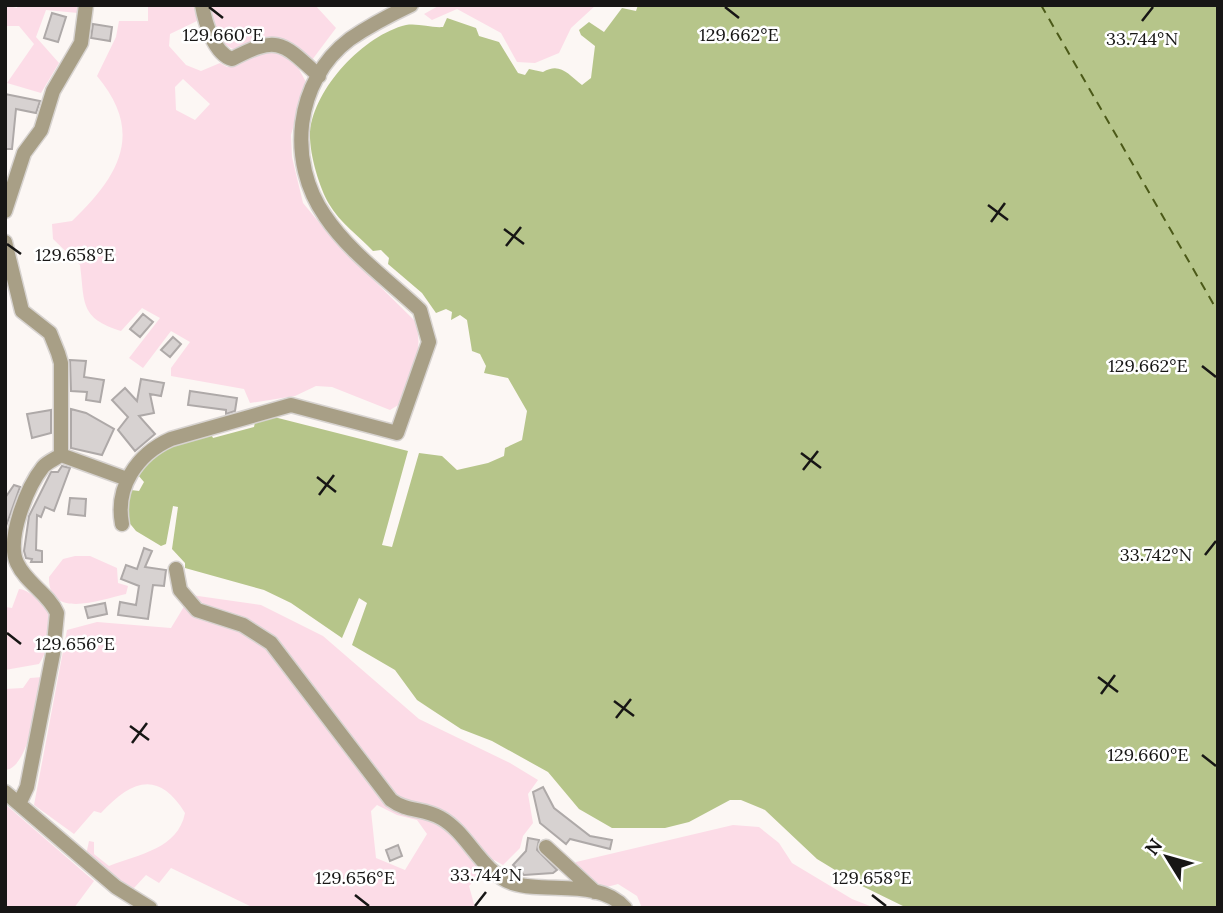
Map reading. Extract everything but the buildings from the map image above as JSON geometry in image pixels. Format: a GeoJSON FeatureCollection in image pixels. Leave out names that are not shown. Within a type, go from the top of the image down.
{"type":"FeatureCollection","features":[{"type":"Feature","properties":{"kind":"street"},"geometry":{"type":"LineString","coordinates":[[5,211],[23,153],[41,130],[53,91],[81,43],[86,5]]}},
{"type":"Feature","properties":{"kind":"street"},"geometry":{"type":"LineString","coordinates":[[202,5],[218,49],[226,58],[232,59],[264,44],[275,43],[298,56],[319,76]]}},
{"type":"Feature","properties":{"kind":"street"},"geometry":{"type":"LineString","coordinates":[[122,524],[121,506],[127,479],[144,456],[162,443],[291,405],[397,433],[428,352],[426,324],[420,310],[338,233],[317,204],[303,172],[300,156],[304,114],[319,76],[349,40],[411,5]]}},
{"type":"Feature","properties":{"kind":"street"},"geometry":{"type":"LineString","coordinates":[[5,242],[22,311],[50,333],[61,363],[61,455]]}},
{"type":"Feature","properties":{"kind":"street"},"geometry":{"type":"LineString","coordinates":[[61,455],[127,479]]}},
{"type":"Feature","properties":{"kind":"street"},"geometry":{"type":"LineString","coordinates":[[19,804],[27,788],[53,654],[57,613],[18,566],[12,548],[17,523],[36,479],[44,465],[61,455]]}},
{"type":"Feature","properties":{"kind":"street"},"geometry":{"type":"LineString","coordinates":[[176,569],[180,590],[197,610],[243,625],[271,643],[391,800],[403,809],[440,817],[509,882],[533,888],[596,893],[616,900],[625,908]]}},
{"type":"Feature","properties":{"kind":"street"},"geometry":{"type":"LineString","coordinates":[[5,792],[116,887],[150,908]]}},
{"type":"Feature","properties":{"kind":"street"},"geometry":{"type":"LineString","coordinates":[[546,847],[596,893]]}},
{"type":"Feature","properties":{"kind":"shaded area"},"geometry":{"type":"Polygon","coordinates":[[[5,5],[17,8],[18,5],[79,5],[78,13],[46,10],[36,37],[59,63],[41,93],[7,83],[34,44],[19,26],[5,26],[5,5]]]}},
{"type":"Feature","properties":{"kind":"shaded area"},"geometry":{"type":"Polygon","coordinates":[[[148,5],[196,5],[199,20],[170,34],[169,46],[186,65],[201,71],[220,63],[227,67],[262,52],[283,51],[295,62],[306,82],[291,135],[292,157],[303,203],[338,245],[415,321],[418,353],[400,404],[390,410],[332,387],[316,386],[295,396],[250,403],[244,389],[171,376],[171,368],[190,342],[171,331],[143,368],[129,358],[160,318],[142,308],[121,331],[107,326],[91,314],[84,299],[80,265],[53,239],[52,224],[72,221],[89,204],[113,170],[123,135],[120,116],[112,97],[97,76],[116,37],[119,21],[148,21],[148,5]],[[183,79],[175,87],[176,110],[195,120],[210,104],[183,79]]]}},
{"type":"Feature","properties":{"kind":"shaded area"},"geometry":{"type":"Polygon","coordinates":[[[208,5],[315,5],[336,28],[312,60],[291,44],[276,38],[260,40],[236,50],[220,38],[208,5]]]}},
{"type":"Feature","properties":{"kind":"shaded area"},"geometry":{"type":"Polygon","coordinates":[[[440,5],[596,5],[571,28],[559,53],[535,63],[517,62],[501,33],[457,9],[432,20],[424,14],[440,5]]]}},
{"type":"Feature","properties":{"kind":"shaded area"},"geometry":{"type":"Polygon","coordinates":[[[638,5],[1218,5],[1218,908],[907,908],[858,884],[817,859],[765,810],[741,800],[730,800],[689,822],[665,828],[612,828],[579,809],[548,772],[492,741],[461,729],[417,700],[395,670],[352,645],[367,603],[359,598],[342,638],[291,603],[264,590],[185,568],[185,563],[172,549],[178,507],[173,506],[166,544],[161,546],[136,531],[127,520],[126,507],[131,490],[139,491],[144,482],[138,475],[156,455],[168,448],[211,434],[213,438],[254,427],[255,422],[274,417],[408,451],[382,545],[392,547],[419,453],[442,456],[457,470],[488,463],[504,456],[505,448],[522,440],[527,411],[508,378],[484,373],[486,366],[480,354],[472,351],[467,320],[460,315],[451,320],[452,312],[446,309],[436,313],[422,293],[388,264],[389,258],[381,250],[373,251],[333,211],[318,179],[311,150],[310,132],[314,115],[331,81],[358,52],[374,40],[406,25],[443,27],[447,18],[476,28],[479,36],[499,42],[518,73],[525,75],[529,69],[543,72],[554,68],[568,73],[582,85],[591,78],[595,46],[581,35],[579,30],[589,22],[604,32],[622,8],[636,11],[638,5]]]}},
{"type":"Feature","properties":{"kind":"shaded area"},"geometry":{"type":"Polygon","coordinates":[[[90,556],[117,568],[118,583],[128,586],[126,594],[77,604],[57,599],[51,590],[49,577],[63,559],[90,556]]]}},
{"type":"Feature","properties":{"kind":"shaded area"},"geometry":{"type":"Polygon","coordinates":[[[19,589],[34,596],[48,610],[52,620],[51,631],[39,664],[5,670],[5,607],[12,608],[19,589]]]}},
{"type":"Feature","properties":{"kind":"shaded area"},"geometry":{"type":"Polygon","coordinates":[[[191,595],[261,605],[323,636],[419,719],[510,763],[538,780],[528,794],[533,823],[523,836],[520,848],[503,865],[494,860],[469,886],[474,904],[479,908],[254,908],[171,868],[159,883],[146,875],[134,888],[117,880],[86,855],[89,841],[94,842],[94,854],[109,866],[156,848],[174,835],[185,813],[165,790],[144,784],[123,793],[101,813],[94,811],[74,834],[34,805],[67,630],[97,622],[171,628],[191,595]],[[377,805],[371,811],[376,858],[405,870],[427,834],[417,820],[397,815],[377,805]]]}},
{"type":"Feature","properties":{"kind":"shaded area"},"geometry":{"type":"Polygon","coordinates":[[[43,677],[26,746],[13,767],[5,770],[5,689],[23,688],[30,678],[43,677]]]}},
{"type":"Feature","properties":{"kind":"shaded area"},"geometry":{"type":"Polygon","coordinates":[[[5,804],[94,881],[74,908],[5,908],[5,804]]]}},
{"type":"Feature","properties":{"kind":"shaded area"},"geometry":{"type":"Polygon","coordinates":[[[733,825],[759,827],[779,843],[792,863],[852,899],[875,908],[642,908],[637,896],[618,884],[603,888],[574,868],[576,862],[733,825]]]}},
{"type":"Feature","properties":{"kind":"ferry route"},"geometry":{"type":"LineString","coordinates":[[1041,5],[1218,312]]}}]}
